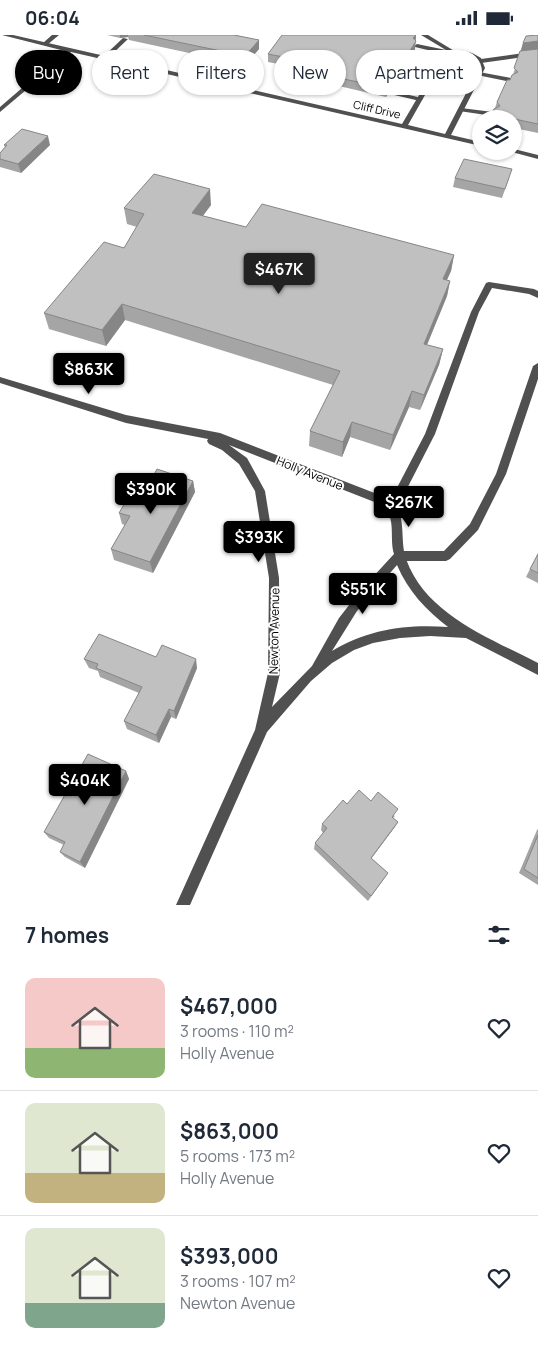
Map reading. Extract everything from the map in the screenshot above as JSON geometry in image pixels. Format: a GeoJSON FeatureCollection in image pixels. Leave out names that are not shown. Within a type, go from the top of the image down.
{"type":"FeatureCollection","features":[{"type":"Feature","properties":{"kind":"street","name":"Cliff Drive"},"geometry":{"type":"LineString","coordinates":[[5,35],[17,36],[92,54]]}},
{"type":"Feature","properties":{"kind":"street"},"geometry":{"type":"LineString","coordinates":[[45,44],[56,35]]}},
{"type":"Feature","properties":{"kind":"street"},"geometry":{"type":"LineString","coordinates":[[424,35],[446,50]]}},
{"type":"Feature","properties":{"kind":"street"},"geometry":{"type":"LineString","coordinates":[[113,50],[125,39]]}},
{"type":"Feature","properties":{"kind":"street"},"geometry":{"type":"LineString","coordinates":[[417,46],[436,50]]}},
{"type":"Feature","properties":{"kind":"street"},"geometry":{"type":"LineString","coordinates":[[0,110],[70,49]]}},
{"type":"Feature","properties":{"kind":"street"},"geometry":{"type":"LineString","coordinates":[[482,61],[536,54]]}},
{"type":"Feature","properties":{"kind":"street","name":"Cliff Drive"},"geometry":{"type":"LineString","coordinates":[[168,72],[472,142]]}},
{"type":"Feature","properties":{"kind":"street"},"geometry":{"type":"LineString","coordinates":[[482,75],[511,80]]}},
{"type":"Feature","properties":{"kind":"street"},"geometry":{"type":"LineString","coordinates":[[401,95],[420,99]]}},
{"type":"Feature","properties":{"kind":"street"},"geometry":{"type":"LineString","coordinates":[[404,127],[422,95]]}},
{"type":"Feature","properties":{"kind":"street"},"geometry":{"type":"LineString","coordinates":[[447,137],[468,95]]}},
{"type":"Feature","properties":{"kind":"street"},"geometry":{"type":"LineString","coordinates":[[461,110],[472,112]]}},
{"type":"Feature","properties":{"kind":"street"},"geometry":{"type":"LineString","coordinates":[[522,153],[538,157]]}},
{"type":"Feature","properties":{"kind":"street"},"geometry":{"type":"LineString","coordinates":[[538,295],[531,291],[489,285],[475,312],[430,433],[392,507],[398,517],[396,539],[399,556],[411,580],[422,595],[444,617],[467,633],[538,669]]}},
{"type":"Feature","properties":{"kind":"street"},"geometry":{"type":"LineString","coordinates":[[399,556],[446,555],[474,527],[501,474],[538,366]]}},
{"type":"Feature","properties":{"kind":"street","name":"Holly Avenue"},"geometry":{"type":"LineString","coordinates":[[0,380],[126,419],[204,433],[236,443],[386,502],[392,507]]}},
{"type":"Feature","properties":{"kind":"street","name":"Newton Avenue"},"geometry":{"type":"LineString","coordinates":[[176,429],[196,434],[225,447],[248,468],[260,491],[272,557],[276,621],[274,673],[261,731],[183,905]]}},
{"type":"Feature","properties":{"kind":"street","name":"Newton Avenue"},"geometry":{"type":"LineString","coordinates":[[316,668],[331,639],[351,609],[399,556]]}},
{"type":"Feature","properties":{"kind":"street","name":"Newton Avenue"},"geometry":{"type":"LineString","coordinates":[[261,731],[299,685],[316,668],[346,648],[376,635],[416,630],[467,633]]}},
{"type":"Feature","properties":{"kind":"building"},"geometry":{"type":"Polygon","coordinates":[[[144,35],[234,35],[259,40],[250,50],[216,50],[144,35]]]}},
{"type":"Feature","properties":{"kind":"building"},"geometry":{"type":"Polygon","coordinates":[[[282,35],[416,35],[413,38],[416,41],[410,50],[356,50],[356,82],[346,79],[346,50],[274,50],[274,55],[268,54],[282,35]]]}},
{"type":"Feature","properties":{"kind":"building"},"geometry":{"type":"Polygon","coordinates":[[[538,35],[538,41],[523,43],[526,36],[538,35]]]}},
{"type":"Feature","properties":{"kind":"building"},"geometry":{"type":"Polygon","coordinates":[[[538,49],[538,124],[522,121],[522,110],[493,110],[500,106],[497,102],[507,80],[510,80],[512,75],[518,72],[514,68],[520,51],[538,49]]]}},
{"type":"Feature","properties":{"kind":"building"},"geometry":{"type":"Polygon","coordinates":[[[22,129],[48,136],[18,164],[0,159],[0,153],[7,145],[4,145],[22,129]]]}},
{"type":"Feature","properties":{"kind":"building"},"geometry":{"type":"Polygon","coordinates":[[[464,159],[512,169],[505,189],[455,178],[464,159]]]}},
{"type":"Feature","properties":{"kind":"building"},"geometry":{"type":"Polygon","coordinates":[[[154,174],[210,189],[192,213],[246,227],[262,204],[454,255],[443,279],[450,281],[424,344],[443,349],[424,395],[412,391],[393,435],[352,422],[343,442],[310,431],[340,371],[122,304],[102,330],[44,313],[104,242],[124,248],[144,214],[124,208],[154,174]]]}},
{"type":"Feature","properties":{"kind":"building"},"geometry":{"type":"Polygon","coordinates":[[[157,469],[193,481],[150,562],[111,549],[130,516],[119,513],[129,496],[140,500],[157,469]]]}},
{"type":"Feature","properties":{"kind":"building"},"geometry":{"type":"Polygon","coordinates":[[[538,554],[538,573],[530,569],[538,554]]]}},
{"type":"Feature","properties":{"kind":"building"},"geometry":{"type":"Polygon","coordinates":[[[99,634],[156,657],[162,645],[196,659],[174,711],[169,709],[156,735],[124,721],[142,687],[96,668],[98,664],[84,659],[99,634]]]}},
{"type":"Feature","properties":{"kind":"building"},"geometry":{"type":"Polygon","coordinates":[[[88,754],[126,771],[80,862],[60,852],[65,842],[44,832],[88,754]]]}},
{"type":"Feature","properties":{"kind":"building"},"geometry":{"type":"Polygon","coordinates":[[[359,790],[371,801],[378,792],[398,809],[392,817],[398,822],[371,858],[388,873],[371,896],[315,843],[327,828],[322,824],[343,800],[347,804],[359,790]]]}},
{"type":"Feature","properties":{"kind":"building"},"geometry":{"type":"Polygon","coordinates":[[[538,835],[538,878],[524,869],[538,835]]]}}]}
